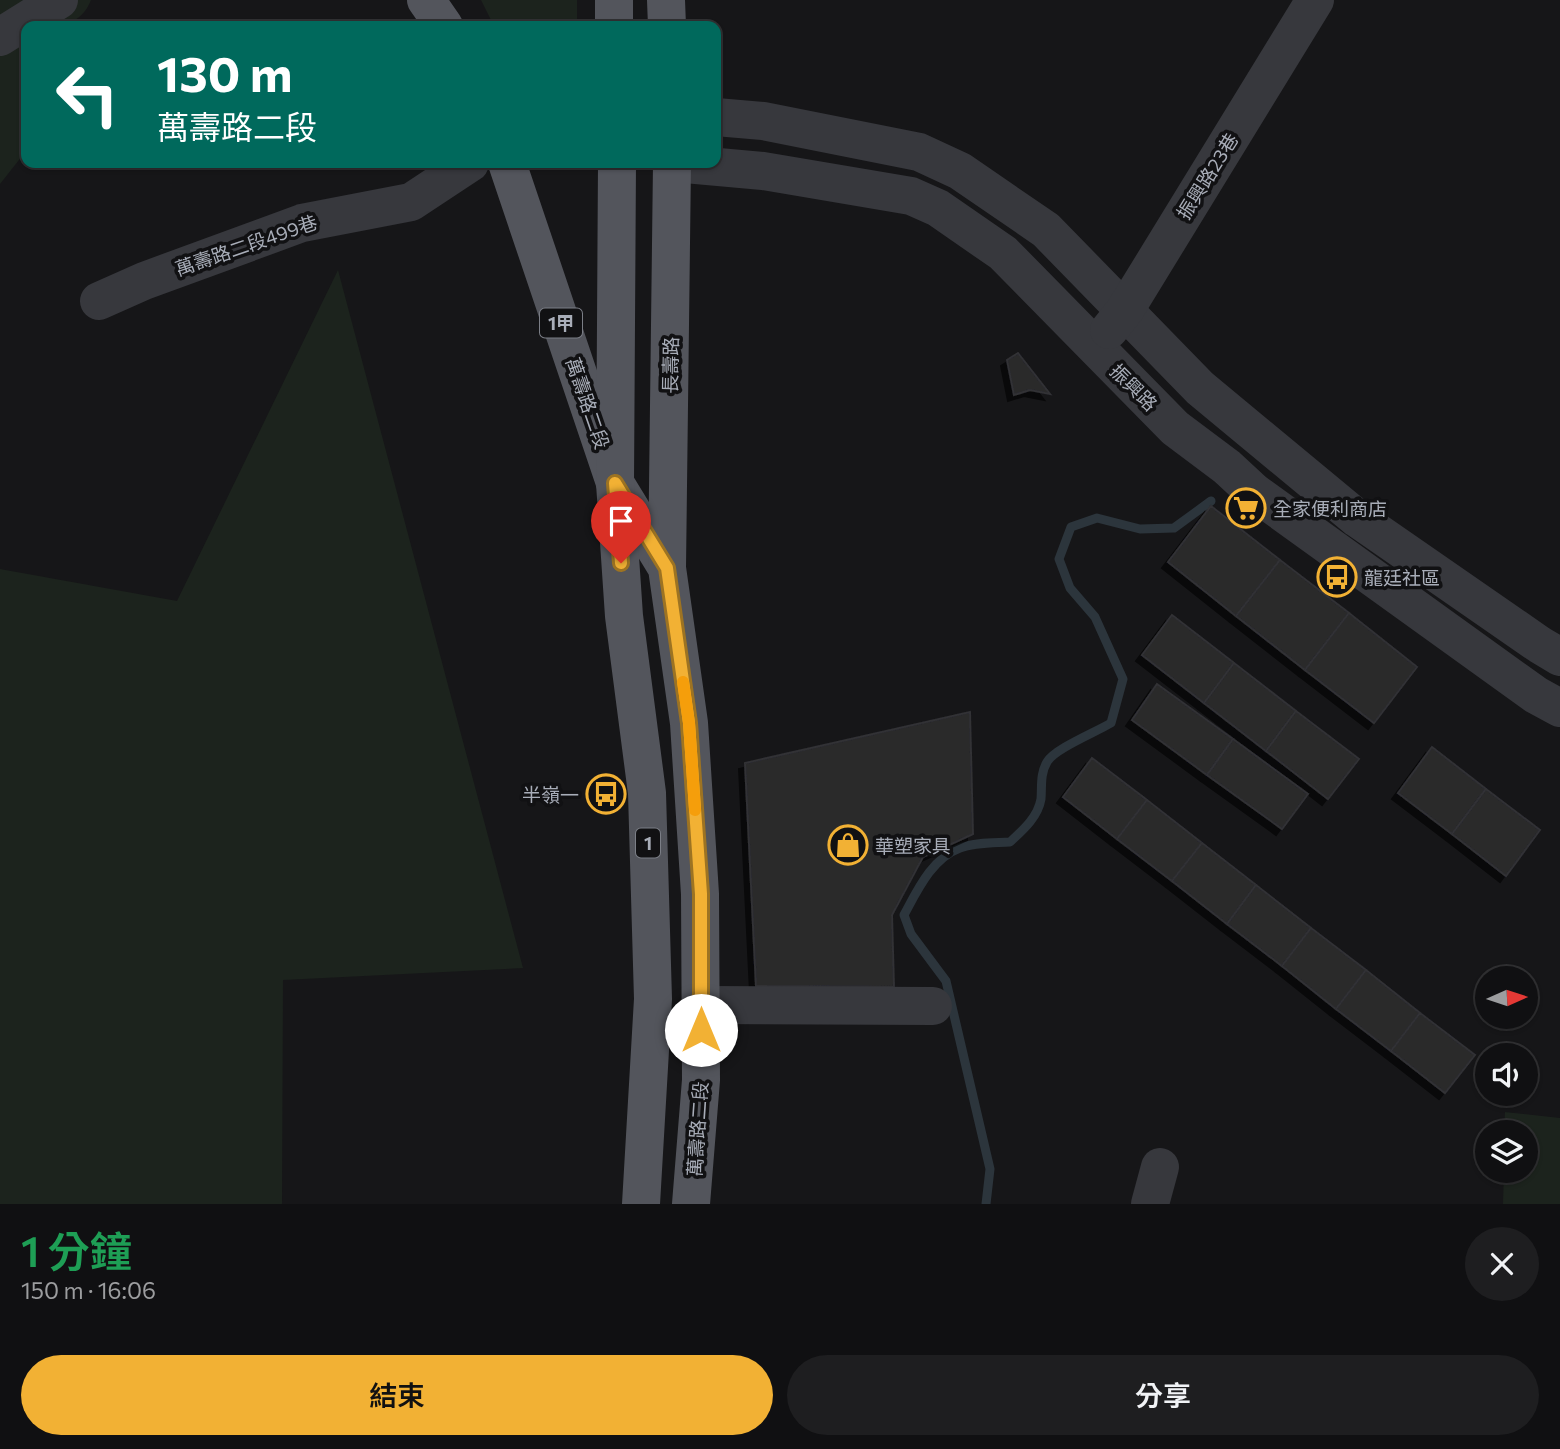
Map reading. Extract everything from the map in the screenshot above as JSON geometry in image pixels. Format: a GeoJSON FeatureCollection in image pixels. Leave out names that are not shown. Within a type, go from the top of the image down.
{"type":"FeatureCollection","features":[{"type":"Feature","properties":{"kind":"main road"},"geometry":{"type":"LineString","coordinates":[[426,0],[441,21]]}},
{"type":"Feature","properties":{"kind":"main road"},"geometry":{"type":"LineString","coordinates":[[614,0],[614,21]]}},
{"type":"Feature","properties":{"kind":"main road"},"geometry":{"type":"LineString","coordinates":[[666,0],[667,21]]}},
{"type":"Feature","properties":{"kind":"main road","name":"萬壽路二段"},"geometry":{"type":"LineString","coordinates":[[509,168],[615,483],[667,568],[689,723],[701,894],[701,1080],[691,1204]]}},
{"type":"Feature","properties":{"kind":"main road","name":"1"},"geometry":{"type":"LineString","coordinates":[[615,483],[617,168]]}},
{"type":"Feature","properties":{"kind":"main road","name":"長壽路"},"geometry":{"type":"LineString","coordinates":[[667,568],[673,168]]}},
{"type":"Feature","properties":{"kind":"main road","name":"萬壽路二段"},"geometry":{"type":"LineString","coordinates":[[615,483],[624,616],[647,793],[653,999],[640,1204]]}},
{"type":"Feature","properties":{"kind":"street"},"geometry":{"type":"LineString","coordinates":[[25,21],[58,0]]}},
{"type":"Feature","properties":{"kind":"street","name":"振興路23巷"},"geometry":{"type":"LineString","coordinates":[[1096,349],[1125,310],[1315,0]]}},
{"type":"Feature","properties":{"kind":"street"},"geometry":{"type":"LineString","coordinates":[[0,37],[21,24]]}},
{"type":"Feature","properties":{"kind":"street"},"geometry":{"type":"LineString","coordinates":[[721,117],[763,121],[919,152],[960,171],[1046,230],[1200,388],[1358,519],[1560,657]]}},
{"type":"Feature","properties":{"kind":"street","name":"振興路"},"geometry":{"type":"LineString","coordinates":[[721,167],[763,171],[911,196],[937,208],[1003,253],[1175,428],[1227,467],[1254,492],[1536,695],[1560,708]]}},
{"type":"Feature","properties":{"kind":"street","name":"萬壽路二段499巷"},"geometry":{"type":"LineString","coordinates":[[99,301],[144,281],[302,223],[411,202],[462,168]]}},
{"type":"Feature","properties":{"kind":"street"},"geometry":{"type":"LineString","coordinates":[[701,1005],[933,1006]]}},
{"type":"Feature","properties":{"kind":"street"},"geometry":{"type":"LineString","coordinates":[[1150,1204],[1160,1167]]}},
{"type":"Feature","properties":{"kind":"shaded area"},"geometry":{"type":"Polygon","coordinates":[[[0,0],[91,0],[80,17],[72,21],[21,21],[21,157],[0,184],[0,0]]]}},
{"type":"Feature","properties":{"kind":"shaded area"},"geometry":{"type":"Polygon","coordinates":[[[481,0],[577,0],[577,21],[492,21],[481,0]]]}},
{"type":"Feature","properties":{"kind":"shaded area"},"geometry":{"type":"Polygon","coordinates":[[[338,270],[523,968],[283,980],[282,1204],[0,1204],[0,569],[177,601],[338,270]]]}},
{"type":"Feature","properties":{"kind":"shaded area"},"geometry":{"type":"Polygon","coordinates":[[[1505,1112],[1560,1118],[1560,1204],[1503,1204],[1504,1183],[1538,1183],[1538,1120],[1505,1120],[1505,1112]]]}},
{"type":"Feature","properties":{"kind":"building"},"geometry":{"type":"Polygon","coordinates":[[[1018,353],[1050,394],[1030,390],[1014,395],[1007,360],[1018,353]]]}},
{"type":"Feature","properties":{"kind":"building"},"geometry":{"type":"Polygon","coordinates":[[[1211,506],[1280,560],[1236,616],[1168,562],[1211,506]]]}},
{"type":"Feature","properties":{"kind":"building"},"geometry":{"type":"Polygon","coordinates":[[[1280,560],[1349,613],[1305,670],[1236,616],[1280,560]]]}},
{"type":"Feature","properties":{"kind":"building"},"geometry":{"type":"Polygon","coordinates":[[[1349,613],[1417,667],[1374,723],[1305,670],[1349,613]]]}},
{"type":"Feature","properties":{"kind":"building"},"geometry":{"type":"Polygon","coordinates":[[[1172,615],[1234,663],[1204,703],[1142,655],[1172,615]]]}},
{"type":"Feature","properties":{"kind":"building"},"geometry":{"type":"Polygon","coordinates":[[[1234,663],[1296,711],[1266,751],[1204,703],[1234,663]]]}},
{"type":"Feature","properties":{"kind":"building"},"geometry":{"type":"Polygon","coordinates":[[[1157,684],[1233,739],[1207,775],[1132,720],[1157,684]]]}},
{"type":"Feature","properties":{"kind":"building"},"geometry":{"type":"Polygon","coordinates":[[[1296,711],[1359,759],[1328,799],[1266,751],[1296,711]]]}},
{"type":"Feature","properties":{"kind":"building","name":"華塑家具"},"geometry":{"type":"Polygon","coordinates":[[[970,712],[973,834],[923,857],[892,915],[894,987],[756,986],[745,763],[970,712]]]}},
{"type":"Feature","properties":{"kind":"building"},"geometry":{"type":"Polygon","coordinates":[[[1233,739],[1308,794],[1282,829],[1207,775],[1233,739]]]}},
{"type":"Feature","properties":{"kind":"building"},"geometry":{"type":"Polygon","coordinates":[[[1432,747],[1486,789],[1452,834],[1398,793],[1432,747]]]}},
{"type":"Feature","properties":{"kind":"building"},"geometry":{"type":"Polygon","coordinates":[[[1092,758],[1147,800],[1117,839],[1063,797],[1092,758]]]}},
{"type":"Feature","properties":{"kind":"building"},"geometry":{"type":"Polygon","coordinates":[[[1486,789],[1540,830],[1506,876],[1452,834],[1486,789]]]}},
{"type":"Feature","properties":{"kind":"building"},"geometry":{"type":"Polygon","coordinates":[[[1147,800],[1202,843],[1172,881],[1117,839],[1147,800]]]}},
{"type":"Feature","properties":{"kind":"building"},"geometry":{"type":"Polygon","coordinates":[[[1202,843],[1256,885],[1227,924],[1172,881],[1202,843]]]}},
{"type":"Feature","properties":{"kind":"building"},"geometry":{"type":"Polygon","coordinates":[[[1256,885],[1311,928],[1282,966],[1227,924],[1256,885]]]}},
{"type":"Feature","properties":{"kind":"building"},"geometry":{"type":"Polygon","coordinates":[[[1311,928],[1366,970],[1336,1009],[1282,966],[1311,928]]]}},
{"type":"Feature","properties":{"kind":"building"},"geometry":{"type":"Polygon","coordinates":[[[1366,970],[1420,1013],[1391,1051],[1336,1009],[1366,970]]]}},
{"type":"Feature","properties":{"kind":"building"},"geometry":{"type":"Polygon","coordinates":[[[1420,1013],[1475,1055],[1445,1093],[1391,1051],[1420,1013]]]}},
{"type":"Feature","properties":{"kind":"waterway"},"geometry":{"type":"LineString","coordinates":[[986,1204],[990,1169],[946,981],[911,934],[904,915],[926,876],[941,859],[960,848],[972,845],[1010,842],[1037,812],[1043,771],[1051,757],[1066,746],[1111,723],[1123,679],[1095,617],[1070,588],[1059,559],[1071,527],[1097,518],[1140,529],[1174,528],[1211,501]]}},
{"type":"Feature","properties":{"kind":"slow traffic"},"geometry":{"type":"LineString","coordinates":[[683,682],[689,723],[695,810]]}},
{"type":"Feature","properties":{"kind":"place","name":"全家便利商店"},"geometry":{"type":"Point","coordinates":[1246,508]}},
{"type":"Feature","properties":{"kind":"place","name":"龍廷社區"},"geometry":{"type":"Point","coordinates":[1337,577]}},
{"type":"Feature","properties":{"kind":"place","name":"半嶺一"},"geometry":{"type":"Point","coordinates":[606,794]}},
{"type":"Feature","properties":{"kind":"place","name":"華塑家具"},"geometry":{"type":"Point","coordinates":[848,845]}},
{"type":"Feature","properties":{"kind":"route"},"geometry":{"type":"LineString","coordinates":[[621,563],[615,483],[667,568],[689,723],[701,894],[701,1030]]}}]}
